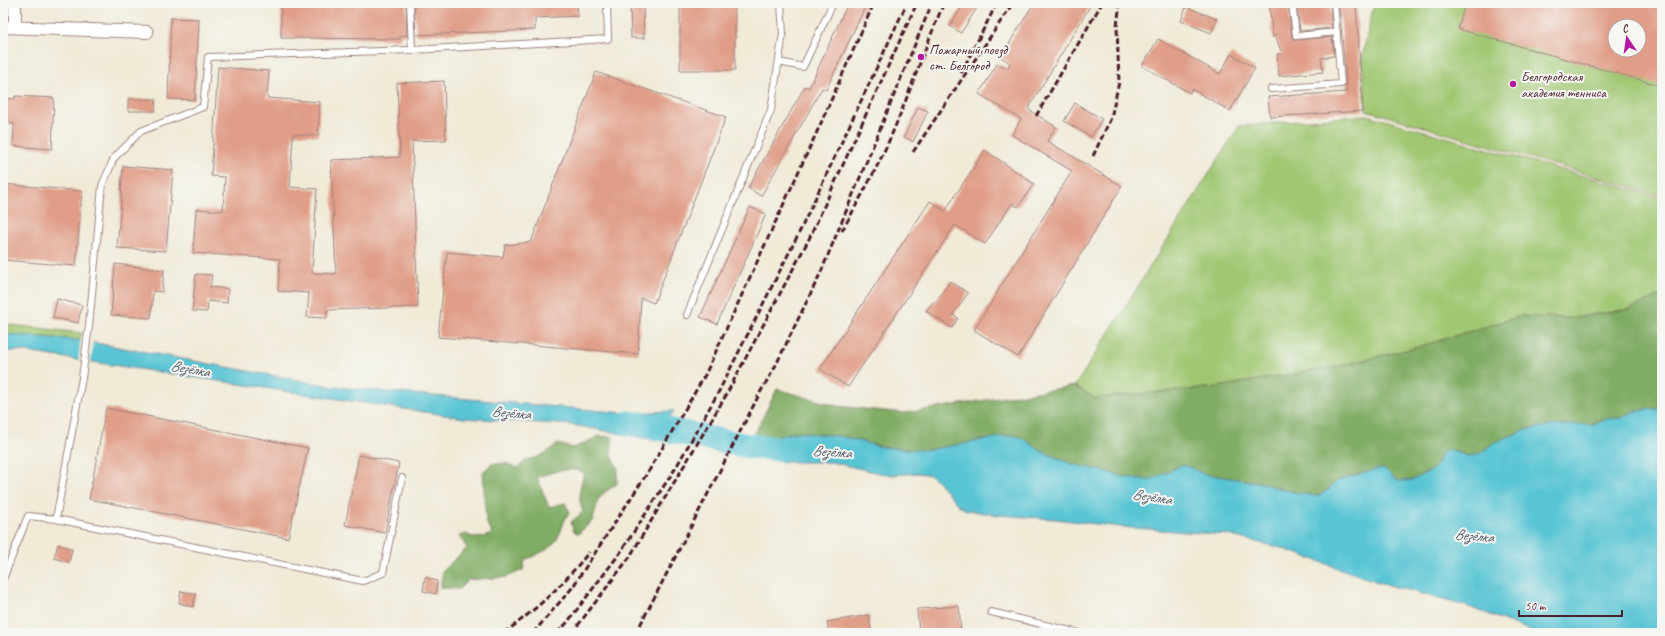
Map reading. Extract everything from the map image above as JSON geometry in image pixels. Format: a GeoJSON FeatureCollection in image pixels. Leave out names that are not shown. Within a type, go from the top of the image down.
{"type":"FeatureCollection","features":[{"type":"Feature","properties":{"kind":"street"},"geometry":{"type":"LineString","coordinates":[[16,3],[16,27]]}},
{"type":"Feature","properties":{"kind":"street"},"geometry":{"type":"LineString","coordinates":[[3,27],[147,32]]}},
{"type":"Feature","properties":{"kind":"lane"},"geometry":{"type":"LineString","coordinates":[[410,3],[412,50]]}},
{"type":"Feature","properties":{"kind":"lane"},"geometry":{"type":"LineString","coordinates":[[56,519],[82,378],[89,326],[102,186],[114,158],[141,131],[203,107],[208,57],[412,50],[608,39],[608,3]]}},
{"type":"Feature","properties":{"kind":"lane"},"geometry":{"type":"LineString","coordinates":[[687,316],[771,110],[783,34],[781,3]]}},
{"type":"Feature","properties":{"kind":"lane"},"geometry":{"type":"LineString","coordinates":[[779,62],[803,67],[833,3]]}},
{"type":"Feature","properties":{"kind":"lane"},"geometry":{"type":"LineString","coordinates":[[1292,3],[1296,36],[1337,32]]}},
{"type":"Feature","properties":{"kind":"lane"},"geometry":{"type":"LineString","coordinates":[[1271,89],[1341,84],[1334,3]]}},
{"type":"Feature","properties":{"kind":"lane"},"geometry":{"type":"LineString","coordinates":[[4,576],[28,516],[56,519],[363,581],[383,573],[402,478]]}},
{"type":"Feature","properties":{"kind":"lane"},"geometry":{"type":"LineString","coordinates":[[991,612],[1079,633]]}},
{"type":"Feature","properties":{"kind":"green space","name":"Белгородская академия тенниса"},"geometry":{"type":"Polygon","coordinates":[[[1374,3],[1662,3],[1662,196],[1366,110],[1362,58],[1374,3]]]}},
{"type":"Feature","properties":{"kind":"green space"},"geometry":{"type":"Polygon","coordinates":[[[1367,115],[1662,198],[1662,294],[1630,309],[1569,318],[1521,316],[1418,347],[1339,366],[1217,387],[1095,398],[1075,386],[1239,126],[1367,115]]]}},
{"type":"Feature","properties":{"kind":"green space"},"geometry":{"type":"Polygon","coordinates":[[[1662,294],[1662,409],[1654,409],[1630,414],[1621,418],[1605,419],[1587,426],[1547,426],[1525,430],[1493,443],[1481,453],[1467,456],[1453,450],[1440,455],[1437,464],[1433,469],[1413,480],[1400,481],[1395,479],[1386,470],[1374,470],[1342,479],[1320,495],[1315,496],[1285,490],[1258,482],[1203,474],[1190,467],[1174,468],[1165,474],[1150,480],[1124,477],[1072,464],[1041,451],[1017,436],[1006,436],[933,449],[917,450],[882,447],[844,437],[795,432],[763,440],[752,439],[777,389],[837,406],[905,413],[1074,386],[1095,398],[1217,387],[1339,366],[1418,347],[1521,316],[1569,318],[1630,309],[1662,294]]]}},
{"type":"Feature","properties":{"kind":"green space"},"geometry":{"type":"Polygon","coordinates":[[[3,324],[82,333],[80,340],[3,334],[3,324]]]}},
{"type":"Feature","properties":{"kind":"green space"},"geometry":{"type":"Polygon","coordinates":[[[599,436],[613,437],[611,454],[618,468],[617,484],[605,492],[598,500],[593,520],[578,534],[573,530],[571,522],[583,512],[581,506],[580,488],[584,473],[566,470],[537,477],[549,507],[565,503],[570,512],[556,541],[544,551],[525,560],[523,570],[507,577],[468,580],[459,589],[440,588],[443,570],[467,548],[459,536],[466,534],[479,538],[492,533],[486,522],[483,472],[491,464],[505,463],[518,468],[527,460],[542,455],[558,444],[574,448],[599,436]]]}},
{"type":"Feature","properties":{"kind":"water"},"geometry":{"type":"Polygon","coordinates":[[[3,334],[80,340],[335,387],[625,413],[674,411],[655,440],[573,425],[464,418],[20,351],[3,351],[3,334]]]}},
{"type":"Feature","properties":{"kind":"water"},"geometry":{"type":"Polygon","coordinates":[[[1662,409],[1662,633],[1537,633],[1469,607],[1378,582],[1281,548],[1228,535],[1120,527],[1056,519],[998,515],[966,510],[958,505],[938,481],[930,475],[919,473],[893,475],[831,462],[782,462],[745,454],[747,446],[752,439],[764,440],[795,432],[844,437],[882,447],[917,450],[933,449],[1006,436],[1017,436],[1041,451],[1072,464],[1124,477],[1150,480],[1182,465],[1190,467],[1203,474],[1258,482],[1285,490],[1315,496],[1320,495],[1329,489],[1337,481],[1374,470],[1386,470],[1395,479],[1400,481],[1413,480],[1433,469],[1437,464],[1440,455],[1449,449],[1467,456],[1474,455],[1481,453],[1493,443],[1525,430],[1547,426],[1593,424],[1605,419],[1621,418],[1635,411],[1662,409]]]}},
{"type":"Feature","properties":{"kind":"pier"},"geometry":{"type":"Polygon","coordinates":[[[81,338],[93,341],[91,364],[78,362],[81,338]]]}},
{"type":"Feature","properties":{"kind":"building"},"geometry":{"type":"Polygon","coordinates":[[[281,3],[406,3],[407,35],[400,36],[400,39],[281,38],[281,3]]]}},
{"type":"Feature","properties":{"kind":"building"},"geometry":{"type":"Polygon","coordinates":[[[414,3],[577,3],[578,16],[535,18],[535,30],[416,35],[414,3]]]}},
{"type":"Feature","properties":{"kind":"building"},"geometry":{"type":"Polygon","coordinates":[[[630,3],[643,3],[644,38],[631,38],[630,3]]]}},
{"type":"Feature","properties":{"kind":"building"},"geometry":{"type":"Polygon","coordinates":[[[680,3],[735,3],[735,70],[680,70],[680,3]]]}},
{"type":"Feature","properties":{"kind":"building"},"geometry":{"type":"Polygon","coordinates":[[[848,3],[867,3],[826,90],[822,88],[761,196],[748,188],[805,86],[809,88],[848,3]]]}},
{"type":"Feature","properties":{"kind":"building"},"geometry":{"type":"Polygon","coordinates":[[[964,3],[980,3],[961,33],[950,26],[964,3]]]}},
{"type":"Feature","properties":{"kind":"building"},"geometry":{"type":"Polygon","coordinates":[[[1034,3],[1092,3],[1028,109],[1056,127],[1047,141],[1122,186],[1018,357],[974,330],[1072,171],[1012,135],[1021,119],[979,94],[997,64],[1008,68],[1010,63],[1001,57],[1034,3]]]}},
{"type":"Feature","properties":{"kind":"building"},"geometry":{"type":"Polygon","coordinates":[[[1269,3],[1288,3],[1292,37],[1294,40],[1332,37],[1334,56],[1321,58],[1323,72],[1279,76],[1277,54],[1282,54],[1275,35],[1273,38],[1269,3]]]}},
{"type":"Feature","properties":{"kind":"building"},"geometry":{"type":"Polygon","coordinates":[[[1297,3],[1330,3],[1332,28],[1300,31],[1297,3]]]}},
{"type":"Feature","properties":{"kind":"building"},"geometry":{"type":"Polygon","coordinates":[[[1339,3],[1356,3],[1363,111],[1270,117],[1268,97],[1347,92],[1339,3]]]}},
{"type":"Feature","properties":{"kind":"building","name":"Белгородская академия тенниса"},"geometry":{"type":"Polygon","coordinates":[[[1465,3],[1643,3],[1662,8],[1662,86],[1458,29],[1465,3]]]}},
{"type":"Feature","properties":{"kind":"building"},"geometry":{"type":"Polygon","coordinates":[[[1186,7],[1217,19],[1211,33],[1181,21],[1186,7]]]}},
{"type":"Feature","properties":{"kind":"building"},"geometry":{"type":"Polygon","coordinates":[[[171,18],[199,19],[195,100],[168,99],[171,18]]]}},
{"type":"Feature","properties":{"kind":"building"},"geometry":{"type":"Polygon","coordinates":[[[1158,39],[1220,74],[1231,54],[1255,68],[1230,111],[1192,89],[1190,93],[1142,66],[1158,39]]]}},
{"type":"Feature","properties":{"kind":"building"},"geometry":{"type":"Polygon","coordinates":[[[218,67],[269,71],[267,98],[320,102],[318,136],[293,134],[290,187],[317,189],[312,273],[336,274],[331,160],[400,157],[397,83],[444,81],[446,140],[412,141],[418,307],[327,310],[327,318],[307,317],[309,293],[278,291],[280,259],[193,253],[196,209],[223,211],[225,177],[211,176],[218,67]]]}},
{"type":"Feature","properties":{"kind":"building"},"geometry":{"type":"Polygon","coordinates":[[[596,72],[726,117],[654,303],[641,298],[638,354],[438,337],[447,252],[503,257],[505,245],[531,242],[596,72]]]}},
{"type":"Feature","properties":{"kind":"building"},"geometry":{"type":"Polygon","coordinates":[[[15,96],[54,98],[52,149],[13,146],[14,124],[3,123],[3,98],[15,99],[15,96]]]}},
{"type":"Feature","properties":{"kind":"building"},"geometry":{"type":"Polygon","coordinates":[[[128,99],[156,99],[155,111],[128,111],[128,99]]]}},
{"type":"Feature","properties":{"kind":"building"},"geometry":{"type":"Polygon","coordinates":[[[1075,103],[1102,119],[1091,137],[1064,121],[1075,103]]]}},
{"type":"Feature","properties":{"kind":"building"},"geometry":{"type":"Polygon","coordinates":[[[918,107],[928,111],[913,142],[904,137],[918,107]]]}},
{"type":"Feature","properties":{"kind":"building"},"geometry":{"type":"Polygon","coordinates":[[[985,150],[1034,184],[1018,207],[1012,203],[985,244],[955,225],[848,387],[820,369],[930,201],[945,211],[985,150]]]}},
{"type":"Feature","properties":{"kind":"building"},"geometry":{"type":"Polygon","coordinates":[[[123,166],[173,170],[166,251],[117,248],[123,166]]]}},
{"type":"Feature","properties":{"kind":"building"},"geometry":{"type":"Polygon","coordinates":[[[3,184],[82,191],[76,266],[3,260],[3,184]]]}},
{"type":"Feature","properties":{"kind":"building"},"geometry":{"type":"Polygon","coordinates":[[[750,207],[766,214],[717,324],[700,317],[750,207]]]}},
{"type":"Feature","properties":{"kind":"building"},"geometry":{"type":"Polygon","coordinates":[[[115,264],[164,270],[162,292],[153,291],[151,318],[111,315],[115,264]]]}},
{"type":"Feature","properties":{"kind":"building"},"geometry":{"type":"Polygon","coordinates":[[[196,274],[212,275],[210,287],[228,289],[227,303],[208,301],[207,312],[192,311],[196,274]]]}},
{"type":"Feature","properties":{"kind":"building"},"geometry":{"type":"Polygon","coordinates":[[[950,281],[968,293],[953,315],[958,318],[952,328],[926,311],[933,302],[935,303],[950,281]]]}},
{"type":"Feature","properties":{"kind":"building"},"geometry":{"type":"Polygon","coordinates":[[[57,299],[82,305],[78,323],[53,318],[57,299]]]}},
{"type":"Feature","properties":{"kind":"building"},"geometry":{"type":"Polygon","coordinates":[[[106,408],[308,448],[288,538],[89,499],[106,408]]]}},
{"type":"Feature","properties":{"kind":"building"},"geometry":{"type":"Polygon","coordinates":[[[359,455],[399,463],[385,533],[345,525],[359,455]]]}},
{"type":"Feature","properties":{"kind":"building"},"geometry":{"type":"Polygon","coordinates":[[[58,544],[72,549],[69,562],[54,558],[58,544]]]}},
{"type":"Feature","properties":{"kind":"building"},"geometry":{"type":"Polygon","coordinates":[[[425,577],[437,581],[436,594],[423,591],[425,577]]]}},
{"type":"Feature","properties":{"kind":"building"},"geometry":{"type":"Polygon","coordinates":[[[181,591],[196,594],[193,607],[179,603],[181,591]]]}},
{"type":"Feature","properties":{"kind":"building"},"geometry":{"type":"Polygon","coordinates":[[[959,606],[961,633],[919,633],[917,609],[959,606]]]}},
{"type":"Feature","properties":{"kind":"building"},"geometry":{"type":"Polygon","coordinates":[[[869,615],[871,633],[829,633],[827,622],[869,615]]]}},
{"type":"Feature","properties":{"kind":"waterway","name":"Везёлка"},"geometry":{"type":"LineString","coordinates":[[628,423],[747,446],[780,449]]}},
{"type":"Feature","properties":{"kind":"railway"},"geometry":{"type":"LineString","coordinates":[[533,633],[572,588],[650,469],[705,375],[821,123],[874,3]]}},
{"type":"Feature","properties":{"kind":"railway"},"geometry":{"type":"LineString","coordinates":[[557,633],[566,624],[620,553],[675,469],[718,393],[799,233],[907,3]]}},
{"type":"Feature","properties":{"kind":"railway"},"geometry":{"type":"LineString","coordinates":[[572,633],[629,558],[725,397],[809,239],[917,3]]}},
{"type":"Feature","properties":{"kind":"railway"},"geometry":{"type":"LineString","coordinates":[[636,633],[761,391],[774,369],[821,272],[932,3]]}},
{"type":"Feature","properties":{"kind":"railway"},"geometry":{"type":"LineString","coordinates":[[842,231],[872,177],[890,139],[944,3]]}},
{"type":"Feature","properties":{"kind":"railway"},"geometry":{"type":"LineString","coordinates":[[961,73],[997,3]]}},
{"type":"Feature","properties":{"kind":"railway"},"geometry":{"type":"LineString","coordinates":[[913,152],[1013,3]]}},
{"type":"Feature","properties":{"kind":"railway"},"geometry":{"type":"LineString","coordinates":[[1036,116],[1102,3]]}},
{"type":"Feature","properties":{"kind":"railway"},"geometry":{"type":"LineString","coordinates":[[1093,156],[1111,118],[1119,82],[1117,26],[1120,3]]}},
{"type":"Feature","properties":{"kind":"railway"},"geometry":{"type":"LineString","coordinates":[[504,633],[550,596],[589,552]]}},
{"type":"Feature","properties":{"kind":"place","name":"Пожарный поезд ст. Белгород"},"geometry":{"type":"Point","coordinates":[921,57]}},
{"type":"Feature","properties":{"kind":"place","name":"Белгородская академия тенниса"},"geometry":{"type":"Point","coordinates":[1513,84]}}]}
